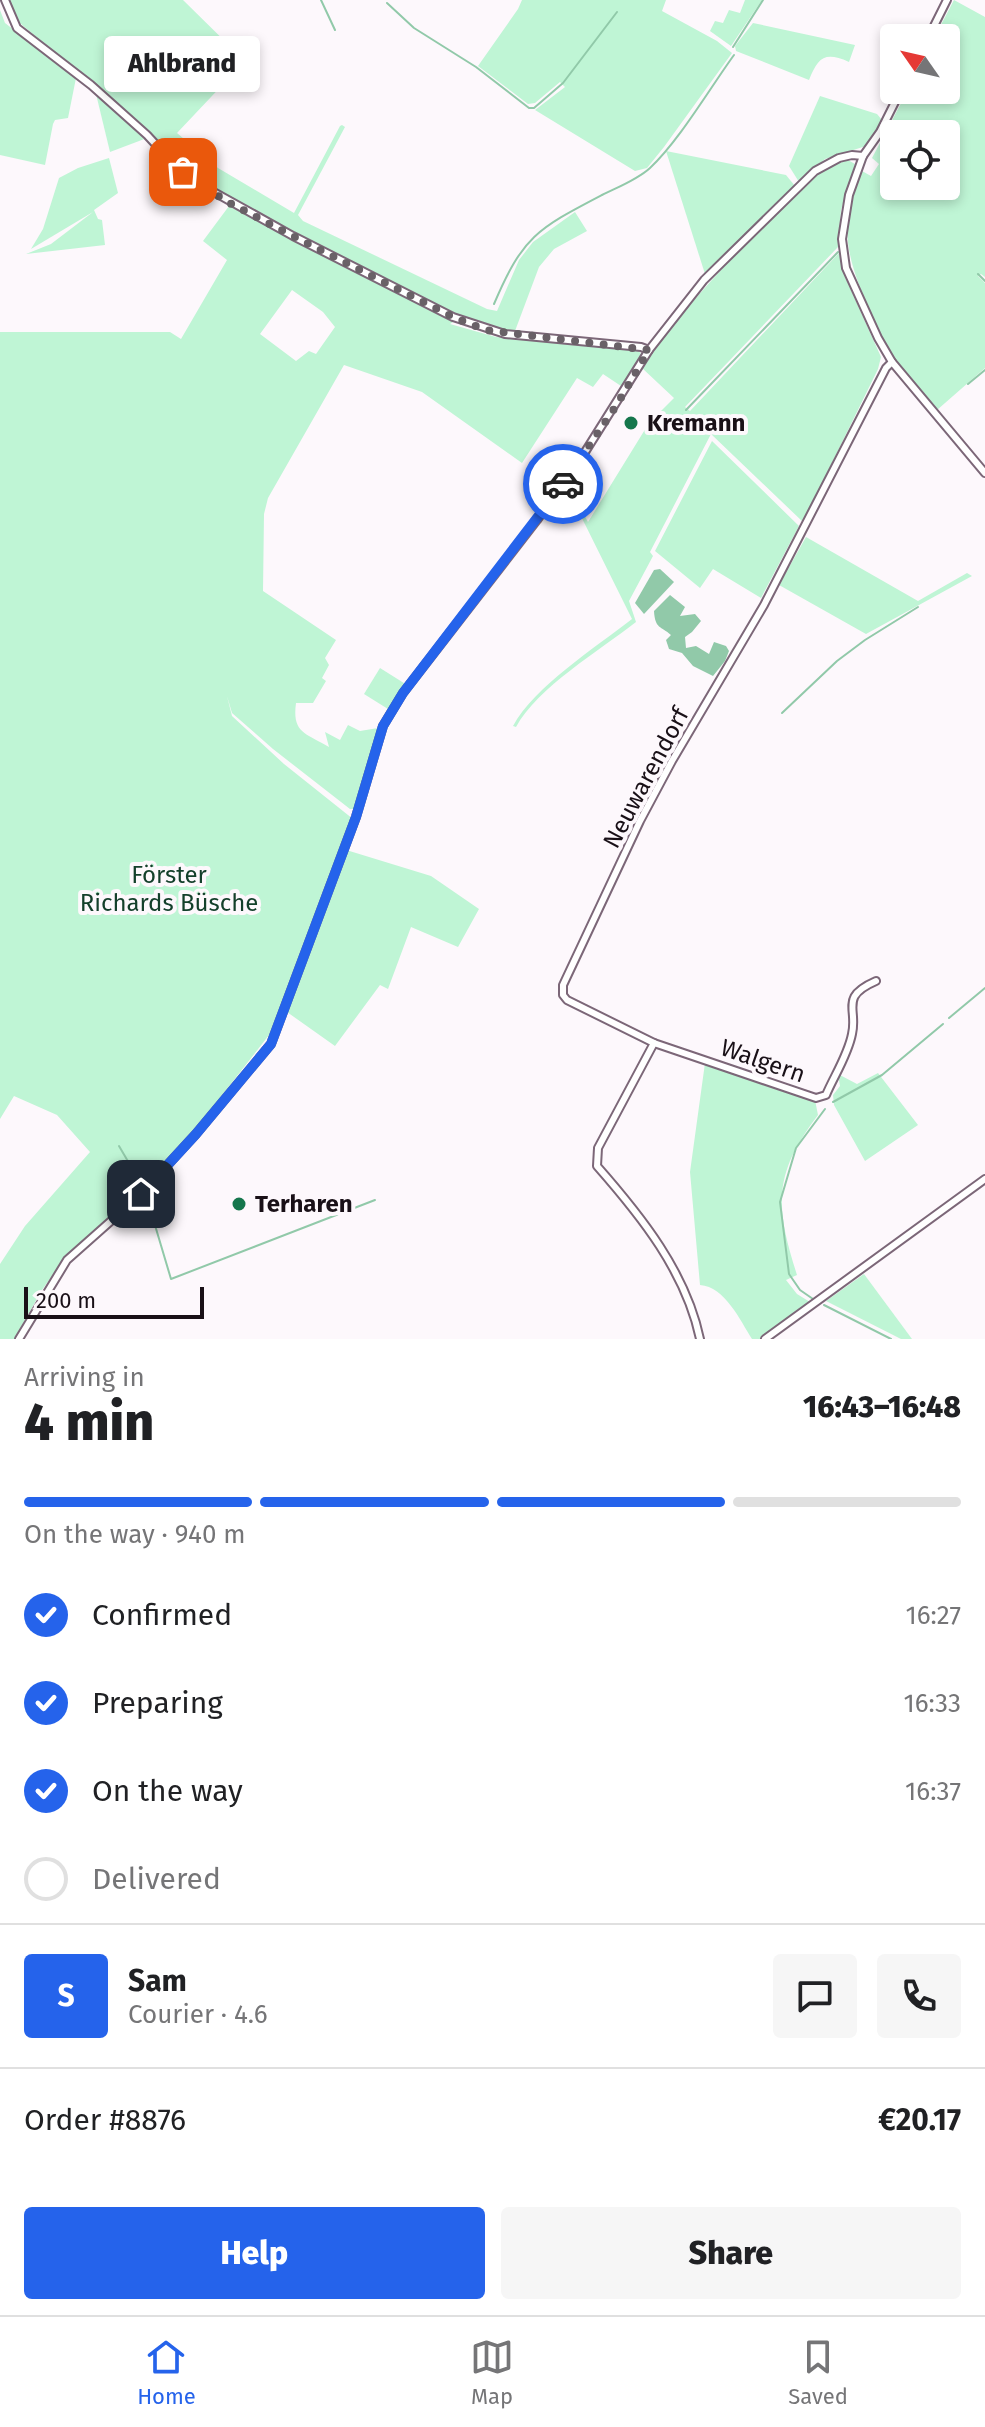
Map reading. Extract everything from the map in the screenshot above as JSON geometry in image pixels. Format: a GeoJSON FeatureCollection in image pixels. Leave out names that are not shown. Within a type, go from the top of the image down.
{"type":"FeatureCollection","features":[{"type":"Feature","properties":{"kind":"street"},"geometry":{"type":"LineString","coordinates":[[5,0],[17,28],[91,85],[183,172],[226,201],[453,317],[486,330],[649,350]]}},
{"type":"Feature","properties":{"kind":"street"},"geometry":{"type":"LineString","coordinates":[[935,24],[947,0]]}},
{"type":"Feature","properties":{"kind":"street"},"geometry":{"type":"LineString","coordinates":[[894,104],[863,156],[853,181],[845,210],[843,252],[852,282],[892,362],[985,473]]}},
{"type":"Feature","properties":{"kind":"street"},"geometry":{"type":"LineString","coordinates":[[19,1339],[67,1260],[138,1197],[196,1134],[271,1044],[356,817],[383,726],[403,693],[580,460],[649,350],[704,280],[815,171],[839,158],[863,156]]}},
{"type":"Feature","properties":{"kind":"street","name":"Neuwarendorf"},"geometry":{"type":"LineString","coordinates":[[654,1043],[567,1000],[563,995],[563,985],[665,773],[764,605],[886,368],[892,362]]}},
{"type":"Feature","properties":{"kind":"street","name":"Walgern"},"geometry":{"type":"LineString","coordinates":[[654,1043],[816,1098],[824,1097],[853,1033],[851,1009],[856,995],[864,986],[876,981]]}},
{"type":"Feature","properties":{"kind":"street"},"geometry":{"type":"LineString","coordinates":[[654,1043],[598,1148],[597,1166],[636,1211],[677,1274],[700,1339]]}},
{"type":"Feature","properties":{"kind":"street"},"geometry":{"type":"LineString","coordinates":[[765,1339],[985,1179]]}},
{"type":"Feature","properties":{"kind":"green space","name":"Förster Richards Büsche"},"geometry":{"type":"Polygon","coordinates":[[[7,0],[183,0],[245,61],[177,133],[218,168],[294,213],[342,125],[345,127],[298,215],[303,221],[497,311],[519,260],[533,242],[575,212],[587,231],[554,249],[539,267],[515,331],[489,327],[461,317],[450,324],[496,337],[639,351],[642,356],[624,388],[603,374],[593,387],[577,378],[522,463],[422,392],[344,365],[268,498],[264,514],[263,591],[336,640],[325,658],[329,665],[322,678],[326,681],[313,703],[296,703],[296,721],[302,731],[329,747],[325,732],[340,740],[348,725],[360,731],[378,728],[356,809],[350,809],[273,749],[232,713],[227,696],[232,716],[284,764],[353,819],[343,849],[431,876],[479,909],[458,947],[411,927],[388,989],[380,985],[335,1046],[287,1012],[201,1122],[138,1192],[66,1256],[14,1339],[0,1339],[0,1264],[25,1226],[90,1152],[57,1115],[14,1096],[0,1119],[0,332],[170,332],[181,339],[227,260],[203,241],[229,206],[341,264],[339,256],[236,204],[189,172],[149,132],[15,19],[7,0]],[[292,290],[260,334],[296,361],[309,351],[316,354],[335,327],[323,312],[292,290]]]}},
{"type":"Feature","properties":{"kind":"green space"},"geometry":{"type":"Polygon","coordinates":[[[522,0],[666,0],[662,11],[717,41],[732,53],[647,168],[635,171],[535,110],[565,87],[560,82],[535,103],[528,104],[478,66],[522,0]]]}},
{"type":"Feature","properties":{"kind":"green space"},"geometry":{"type":"Polygon","coordinates":[[[745,0],[762,0],[731,46],[710,31],[715,21],[723,23],[729,10],[740,13],[745,0]]]}},
{"type":"Feature","properties":{"kind":"green space"},"geometry":{"type":"Polygon","coordinates":[[[954,0],[985,17],[985,277],[981,274],[978,276],[985,283],[985,368],[937,410],[903,371],[884,341],[856,277],[847,226],[849,209],[862,171],[871,176],[879,164],[872,158],[880,143],[880,200],[960,200],[960,120],[892,120],[901,104],[960,104],[960,24],[941,24],[954,0]]]}},
{"type":"Feature","properties":{"kind":"green space"},"geometry":{"type":"Polygon","coordinates":[[[0,10],[5,23],[76,78],[68,118],[55,120],[53,124],[45,165],[0,155],[0,10]]]}},
{"type":"Feature","properties":{"kind":"green space"},"geometry":{"type":"Polygon","coordinates":[[[753,23],[855,45],[849,62],[833,57],[823,59],[809,80],[736,51],[735,46],[753,23]]]}},
{"type":"Feature","properties":{"kind":"green space"},"geometry":{"type":"Polygon","coordinates":[[[96,94],[147,138],[110,152],[96,94]]]}},
{"type":"Feature","properties":{"kind":"green space"},"geometry":{"type":"Polygon","coordinates":[[[820,96],[877,114],[882,120],[866,146],[825,159],[799,182],[789,166],[820,96]]]}},
{"type":"Feature","properties":{"kind":"green space"},"geometry":{"type":"Polygon","coordinates":[[[666,151],[786,175],[795,186],[705,274],[666,151]]]}},
{"type":"Feature","properties":{"kind":"green space"},"geometry":{"type":"Polygon","coordinates":[[[109,158],[118,193],[94,210],[98,219],[102,220],[105,245],[26,254],[51,244],[93,212],[31,249],[43,229],[59,178],[109,158]]]}},
{"type":"Feature","properties":{"kind":"green space"},"geometry":{"type":"Polygon","coordinates":[[[848,160],[855,164],[841,210],[838,247],[685,407],[690,411],[839,253],[845,277],[881,357],[878,369],[803,522],[711,434],[650,552],[653,556],[629,601],[636,622],[554,684],[526,712],[516,727],[513,726],[551,682],[632,619],[566,482],[588,522],[649,423],[674,398],[642,368],[680,316],[769,221],[816,176],[828,167],[848,160]]]}},
{"type":"Feature","properties":{"kind":"green space"},"geometry":{"type":"Polygon","coordinates":[[[712,441],[799,526],[761,598],[713,569],[700,588],[655,551],[712,441]]]}},
{"type":"Feature","properties":{"kind":"green space"},"geometry":{"type":"Polygon","coordinates":[[[806,537],[918,601],[967,573],[972,576],[866,634],[779,585],[806,537]]]}},
{"type":"Feature","properties":{"kind":"green space"},"geometry":{"type":"Polygon","coordinates":[[[380,668],[407,685],[388,709],[364,694],[380,668]]]}},
{"type":"Feature","properties":{"kind":"green space"},"geometry":{"type":"Polygon","coordinates":[[[705,1063],[815,1100],[818,1115],[793,1155],[782,1191],[785,1229],[797,1275],[786,1280],[797,1294],[810,1302],[760,1339],[752,1339],[724,1298],[709,1287],[700,1285],[690,1172],[705,1063]]]}},
{"type":"Feature","properties":{"kind":"green space"},"geometry":{"type":"Polygon","coordinates":[[[878,1073],[918,1125],[865,1161],[834,1105],[833,1095],[840,1086],[838,1074],[857,1084],[878,1073]]]}},
{"type":"Feature","properties":{"kind":"green space"},"geometry":{"type":"Polygon","coordinates":[[[864,1274],[912,1339],[901,1339],[826,1301],[864,1274]]]}},
{"type":"Feature","properties":{"kind":"shaded area"},"geometry":{"type":"Polygon","coordinates":[[[660,569],[674,582],[644,614],[635,603],[654,570],[660,569]]]}},
{"type":"Feature","properties":{"kind":"shaded area"},"geometry":{"type":"Polygon","coordinates":[[[670,595],[685,607],[680,616],[695,614],[701,621],[685,637],[686,648],[696,646],[709,654],[714,642],[726,646],[729,651],[713,676],[693,666],[682,653],[669,649],[666,640],[671,635],[657,624],[654,611],[670,595]]]}},
{"type":"Feature","properties":{"kind":"waterway"},"geometry":{"type":"LineString","coordinates":[[321,0],[335,30]]}},
{"type":"Feature","properties":{"kind":"waterway"},"geometry":{"type":"LineString","coordinates":[[733,47],[763,0]]}},
{"type":"Feature","properties":{"kind":"waterway"},"geometry":{"type":"LineString","coordinates":[[387,3],[414,28],[476,67],[529,108],[534,108],[563,83],[617,12]]}},
{"type":"Feature","properties":{"kind":"waterway"},"geometry":{"type":"LineString","coordinates":[[494,304],[514,263],[534,237],[562,217],[639,176],[661,157],[734,55]]}},
{"type":"Feature","properties":{"kind":"waterway"},"geometry":{"type":"LineString","coordinates":[[686,410],[838,252]]}},
{"type":"Feature","properties":{"kind":"waterway"},"geometry":{"type":"LineString","coordinates":[[978,274],[985,281]]}},
{"type":"Feature","properties":{"kind":"waterway"},"geometry":{"type":"LineString","coordinates":[[968,384],[985,370]]}},
{"type":"Feature","properties":{"kind":"waterway"},"geometry":{"type":"LineString","coordinates":[[782,713],[837,661],[918,607]]}},
{"type":"Feature","properties":{"kind":"waterway"},"geometry":{"type":"LineString","coordinates":[[949,1018],[985,988]]}},
{"type":"Feature","properties":{"kind":"waterway"},"geometry":{"type":"LineString","coordinates":[[833,1102],[882,1075],[943,1024]]}},
{"type":"Feature","properties":{"kind":"waterway"},"geometry":{"type":"LineString","coordinates":[[813,1299],[800,1290],[789,1274],[780,1202],[796,1148],[825,1109]]}},
{"type":"Feature","properties":{"kind":"waterway"},"geometry":{"type":"LineString","coordinates":[[119,1146],[143,1187]]}},
{"type":"Feature","properties":{"kind":"waterway"},"geometry":{"type":"LineString","coordinates":[[146,1195],[171,1279],[375,1200]]}},
{"type":"Feature","properties":{"kind":"waterway"},"geometry":{"type":"LineString","coordinates":[[824,1305],[891,1339]]}},
{"type":"Feature","properties":{"kind":"way so far"},"geometry":{"type":"LineString","coordinates":[[183,172],[226,201],[293,236],[453,317],[486,330],[649,350],[616,406],[563,484]]}},
{"type":"Feature","properties":{"kind":"place","name":"Ahlbrand"},"geometry":{"type":"Point","coordinates":[183,172]}},
{"type":"Feature","properties":{"kind":"place","name":"Kremann"},"geometry":{"type":"Point","coordinates":[631,423]}},
{"type":"Feature","properties":{"kind":"place","name":"Terharen"},"geometry":{"type":"Point","coordinates":[239,1204]}},
{"type":"Feature","properties":{"kind":"route"},"geometry":{"type":"LineString","coordinates":[[141,1194],[271,1044],[356,817],[383,726],[403,693],[563,484]]}}]}
